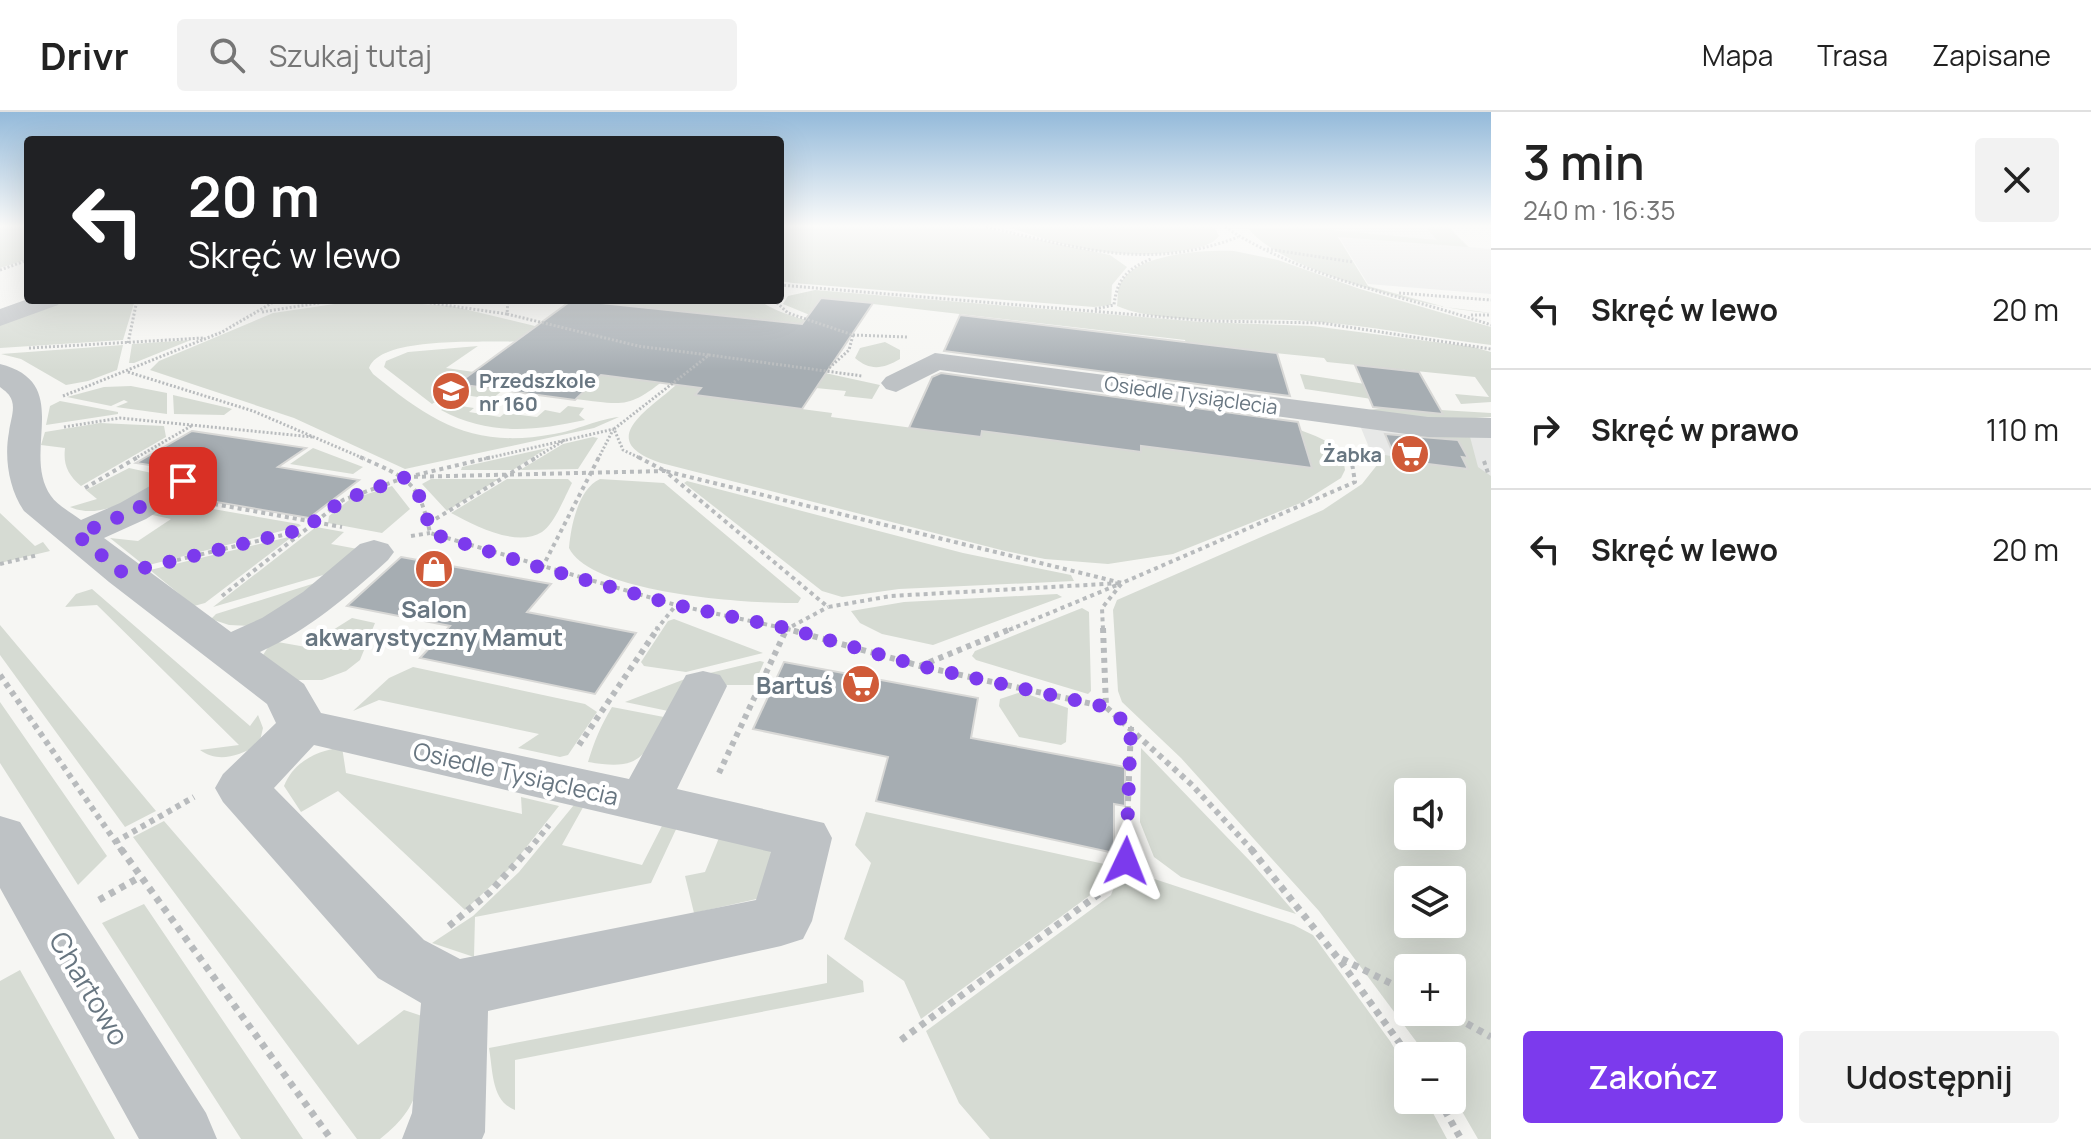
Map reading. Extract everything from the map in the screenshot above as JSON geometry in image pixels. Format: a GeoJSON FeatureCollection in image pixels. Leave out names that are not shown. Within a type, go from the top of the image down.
{"type":"FeatureCollection","features":[{"type":"Feature","properties":{"kind":"street"},"geometry":{"type":"LineString","coordinates":[[0,318],[38,304]]}},
{"type":"Feature","properties":{"kind":"street","name":"Osiedle Tysiąclecia"},"geometry":{"type":"LineString","coordinates":[[896,383],[935,361],[1428,427],[1491,428]]}},
{"type":"Feature","properties":{"kind":"street"},"geometry":{"type":"LineString","coordinates":[[18,392],[23,449],[37,503],[123,573],[287,695],[303,726],[242,788],[401,959],[455,989],[448,1132],[439,1139]]}},
{"type":"Feature","properties":{"kind":"street"},"geometry":{"type":"LineString","coordinates":[[77,535],[133,511],[183,481]]}},
{"type":"Feature","properties":{"kind":"street"},"geometry":{"type":"LineString","coordinates":[[207,636],[292,619],[318,601],[374,552]]}},
{"type":"Feature","properties":{"kind":"street"},"geometry":{"type":"LineString","coordinates":[[644,802],[703,686]]}},
{"type":"Feature","properties":{"kind":"street","name":"Osiedle Tysiąclecia"},"geometry":{"type":"LineString","coordinates":[[303,726],[804,838],[781,921],[455,989]]}},
{"type":"Feature","properties":{"kind":"street","name":"Chartowo"},"geometry":{"type":"LineString","coordinates":[[0,837],[180,1139]]}},
{"type":"Feature","properties":{"kind":"path"},"geometry":{"type":"LineString","coordinates":[[1087,310],[1114,305],[1116,285],[1124,275]]}},
{"type":"Feature","properties":{"kind":"path"},"geometry":{"type":"LineString","coordinates":[[1325,275],[1491,325]]}},
{"type":"Feature","properties":{"kind":"path"},"geometry":{"type":"LineString","coordinates":[[784,285],[1210,321],[1322,323],[1491,349]]}},
{"type":"Feature","properties":{"kind":"path"},"geometry":{"type":"LineString","coordinates":[[1399,293],[1491,300]]}},
{"type":"Feature","properties":{"kind":"path"},"geometry":{"type":"LineString","coordinates":[[128,343],[136,304]]}},
{"type":"Feature","properties":{"kind":"path"},"geometry":{"type":"LineString","coordinates":[[18,392],[79,388],[128,372],[207,338],[270,304]]}},
{"type":"Feature","properties":{"kind":"path"},"geometry":{"type":"LineString","coordinates":[[257,312],[310,304]]}},
{"type":"Feature","properties":{"kind":"path"},"geometry":{"type":"LineString","coordinates":[[451,304],[507,314],[638,346],[828,369],[844,358],[853,344],[853,335],[788,313],[778,304]]}},
{"type":"Feature","properties":{"kind":"path"},"geometry":{"type":"LineString","coordinates":[[507,314],[508,304]]}},
{"type":"Feature","properties":{"kind":"path"},"geometry":{"type":"LineString","coordinates":[[1466,315],[1491,315]]}},
{"type":"Feature","properties":{"kind":"path"},"geometry":{"type":"LineString","coordinates":[[18,392],[128,343],[207,338]]}},
{"type":"Feature","properties":{"kind":"path"},"geometry":{"type":"LineString","coordinates":[[542,568],[614,429],[709,355]]}},
{"type":"Feature","properties":{"kind":"path"},"geometry":{"type":"LineString","coordinates":[[128,372],[253,411],[406,477],[665,471],[828,607]]}},
{"type":"Feature","properties":{"kind":"path"},"geometry":{"type":"LineString","coordinates":[[18,392],[120,418],[319,438]]}},
{"type":"Feature","properties":{"kind":"path"},"geometry":{"type":"LineString","coordinates":[[920,666],[1355,482],[1349,444],[1335,430],[1347,416]]}},
{"type":"Feature","properties":{"kind":"path"},"geometry":{"type":"LineString","coordinates":[[37,503],[83,489],[194,424]]}},
{"type":"Feature","properties":{"kind":"path"},"geometry":{"type":"LineString","coordinates":[[207,636],[304,529],[343,500],[406,477],[614,429]]}},
{"type":"Feature","properties":{"kind":"path"},"geometry":{"type":"LineString","coordinates":[[614,429],[623,450],[665,471],[1122,583]]}},
{"type":"Feature","properties":{"kind":"path"},"geometry":{"type":"LineString","coordinates":[[429,523],[570,437]]}},
{"type":"Feature","properties":{"kind":"path"},"geometry":{"type":"LineString","coordinates":[[406,477],[424,503],[430,533],[676,605],[786,628],[920,666],[1106,707],[1131,727],[1253,850],[1341,958],[1399,1042]]}},
{"type":"Feature","properties":{"kind":"path"},"geometry":{"type":"LineString","coordinates":[[123,573],[304,529]]}},
{"type":"Feature","properties":{"kind":"path"},"geometry":{"type":"LineString","coordinates":[[699,814],[786,628],[828,607],[891,596],[1122,583]]}},
{"type":"Feature","properties":{"kind":"path"},"geometry":{"type":"LineString","coordinates":[[1106,707],[1102,608],[1122,583]]}},
{"type":"Feature","properties":{"kind":"path"},"geometry":{"type":"LineString","coordinates":[[401,959],[468,913],[513,870],[567,784],[651,636],[676,605]]}},
{"type":"Feature","properties":{"kind":"path"},"geometry":{"type":"LineString","coordinates":[[0,675],[115,842],[331,1139]]}},
{"type":"Feature","properties":{"kind":"path"},"geometry":{"type":"LineString","coordinates":[[901,1040],[1103,891],[1116,859],[1126,861],[1131,727]]}},
{"type":"Feature","properties":{"kind":"path"},"geometry":{"type":"LineString","coordinates":[[115,842],[202,792]]}},
{"type":"Feature","properties":{"kind":"path"},"geometry":{"type":"LineString","coordinates":[[1341,958],[1394,985]]}},
{"type":"Feature","properties":{"kind":"path"},"geometry":{"type":"LineString","coordinates":[[1466,1023],[1491,1037]]}},
{"type":"Feature","properties":{"kind":"path"},"geometry":{"type":"LineString","coordinates":[[1447,1114],[1461,1139]]}},
{"type":"Feature","properties":{"kind":"shaded area"},"geometry":{"type":"Polygon","coordinates":[[[784,275],[1120,275],[1112,285],[1111,305],[1094,307],[784,282],[784,275]]]}},
{"type":"Feature","properties":{"kind":"shaded area"},"geometry":{"type":"Polygon","coordinates":[[[1320,275],[1491,327],[1491,345],[1330,323],[1209,320],[1136,312],[1117,306],[1119,287],[1126,276],[1320,275]]]}},
{"type":"Feature","properties":{"kind":"shaded area"},"geometry":{"type":"Polygon","coordinates":[[[1328,275],[1361,275],[1368,286],[1442,306],[1398,297],[1328,275]]]}},
{"type":"Feature","properties":{"kind":"shaded area"},"geometry":{"type":"Polygon","coordinates":[[[1362,275],[1491,275],[1491,294],[1368,284],[1362,275]]]}},
{"type":"Feature","properties":{"kind":"shaded area"},"geometry":{"type":"Polygon","coordinates":[[[815,290],[1202,322],[1313,326],[1473,347],[1491,352],[1491,402],[1461,404],[1455,394],[1489,397],[1475,377],[1327,362],[1324,358],[1186,344],[1185,340],[821,298],[811,311],[829,323],[783,304],[788,296],[815,290]]]}},
{"type":"Feature","properties":{"kind":"shaded area"},"geometry":{"type":"Polygon","coordinates":[[[47,304],[134,304],[123,340],[0,348],[0,321],[47,304]]]}},
{"type":"Feature","properties":{"kind":"shaded area"},"geometry":{"type":"Polygon","coordinates":[[[335,304],[422,304],[452,306],[560,332],[524,341],[416,345],[378,357],[369,368],[415,406],[455,428],[477,434],[525,438],[619,417],[594,428],[405,469],[294,418],[150,370],[159,361],[273,313],[335,304]]]}},
{"type":"Feature","properties":{"kind":"shaded area"},"geometry":{"type":"Polygon","coordinates":[[[610,304],[765,304],[827,329],[846,344],[842,351],[834,354],[804,325],[610,304]]]}},
{"type":"Feature","properties":{"kind":"shaded area"},"geometry":{"type":"Polygon","coordinates":[[[191,340],[134,363],[129,363],[132,344],[191,340]]]}},
{"type":"Feature","properties":{"kind":"shaded area"},"geometry":{"type":"Polygon","coordinates":[[[885,342],[900,350],[900,359],[877,367],[855,358],[860,348],[885,342]]]}},
{"type":"Feature","properties":{"kind":"shaded area"},"geometry":{"type":"Polygon","coordinates":[[[123,345],[117,370],[66,385],[21,359],[1,354],[123,345]]]}},
{"type":"Feature","properties":{"kind":"shaded area"},"geometry":{"type":"Polygon","coordinates":[[[478,346],[446,368],[474,372],[459,384],[503,390],[492,399],[450,393],[432,404],[384,367],[386,361],[408,352],[478,346]]]}},
{"type":"Feature","properties":{"kind":"shaded area"},"geometry":{"type":"Polygon","coordinates":[[[641,368],[669,376],[644,394],[626,402],[575,399],[601,375],[630,379],[641,368]]]}},
{"type":"Feature","properties":{"kind":"shaded area"},"geometry":{"type":"Polygon","coordinates":[[[825,373],[880,385],[872,399],[844,396],[846,391],[816,388],[825,373]]]}},
{"type":"Feature","properties":{"kind":"shaded area"},"geometry":{"type":"Polygon","coordinates":[[[1300,374],[1365,384],[1372,399],[1305,389],[1300,374]]]}},
{"type":"Feature","properties":{"kind":"shaded area"},"geometry":{"type":"Polygon","coordinates":[[[712,375],[696,395],[980,437],[982,431],[1140,452],[1141,446],[1311,468],[1300,430],[1335,448],[1345,470],[1341,478],[1303,502],[1173,554],[1108,564],[1045,559],[661,463],[634,449],[629,441],[629,432],[641,415],[687,377],[712,375]]]}},
{"type":"Feature","properties":{"kind":"shaded area"},"geometry":{"type":"Polygon","coordinates":[[[131,386],[167,393],[167,414],[116,407],[128,402],[124,400],[111,406],[67,397],[104,387],[131,386]]]}},
{"type":"Feature","properties":{"kind":"shaded area"},"geometry":{"type":"Polygon","coordinates":[[[173,395],[232,409],[224,415],[174,414],[173,395]]]}},
{"type":"Feature","properties":{"kind":"shaded area"},"geometry":{"type":"Polygon","coordinates":[[[60,401],[118,414],[46,425],[50,406],[60,401]]]}},
{"type":"Feature","properties":{"kind":"shaded area"},"geometry":{"type":"Polygon","coordinates":[[[456,402],[454,405],[474,408],[469,412],[500,417],[505,413],[537,417],[545,410],[560,413],[568,406],[584,408],[579,415],[585,420],[530,429],[494,427],[441,410],[456,402]]]}},
{"type":"Feature","properties":{"kind":"shaded area"},"geometry":{"type":"Polygon","coordinates":[[[1390,407],[1491,413],[1491,417],[1445,420],[1362,411],[1390,407]]]}},
{"type":"Feature","properties":{"kind":"shaded area"},"geometry":{"type":"Polygon","coordinates":[[[100,423],[164,426],[166,437],[81,486],[67,469],[65,448],[41,445],[45,432],[100,423]]]}},
{"type":"Feature","properties":{"kind":"shaded area"},"geometry":{"type":"Polygon","coordinates":[[[1359,423],[1491,433],[1491,479],[1377,467],[1359,423]]]}},
{"type":"Feature","properties":{"kind":"shaded area"},"geometry":{"type":"Polygon","coordinates":[[[1417,430],[1469,433],[1478,467],[1491,476],[1491,1139],[1478,1139],[1464,1114],[1466,1114],[1466,1042],[1417,1042],[1405,1026],[1466,1026],[1466,954],[1394,954],[1394,1012],[1319,911],[1181,758],[1122,702],[1118,691],[1113,610],[1117,600],[1323,510],[1362,484],[1385,455],[1468,470],[1462,457],[1467,457],[1461,445],[1423,441],[1417,430]]]}},
{"type":"Feature","properties":{"kind":"shaded area"},"geometry":{"type":"Polygon","coordinates":[[[598,438],[578,469],[520,470],[563,444],[598,438]]]}},
{"type":"Feature","properties":{"kind":"shaded area"},"geometry":{"type":"Polygon","coordinates":[[[313,448],[363,467],[353,474],[290,464],[313,448]]]}},
{"type":"Feature","properties":{"kind":"shaded area"},"geometry":{"type":"Polygon","coordinates":[[[547,448],[513,470],[461,470],[462,467],[547,448]]]}},
{"type":"Feature","properties":{"kind":"shaded area"},"geometry":{"type":"Polygon","coordinates":[[[129,468],[170,477],[109,508],[83,511],[70,507],[97,499],[86,490],[129,468]]]}},
{"type":"Feature","properties":{"kind":"shaded area"},"geometry":{"type":"Polygon","coordinates":[[[431,479],[499,479],[447,511],[422,484],[431,479]]]}},
{"type":"Feature","properties":{"kind":"shaded area"},"geometry":{"type":"Polygon","coordinates":[[[507,479],[568,479],[572,483],[551,522],[542,532],[532,536],[495,533],[451,513],[507,479]]]}},
{"type":"Feature","properties":{"kind":"shaded area"},"geometry":{"type":"Polygon","coordinates":[[[600,479],[664,483],[801,598],[798,603],[674,593],[639,586],[583,564],[569,548],[572,529],[581,499],[600,479]]]}},
{"type":"Feature","properties":{"kind":"shaded area"},"geometry":{"type":"Polygon","coordinates":[[[687,481],[963,553],[1071,575],[1074,581],[899,589],[842,597],[822,591],[684,483],[687,481]]]}},
{"type":"Feature","properties":{"kind":"shaded area"},"geometry":{"type":"Polygon","coordinates":[[[392,486],[410,509],[382,533],[328,523],[329,516],[349,500],[392,486]]]}},
{"type":"Feature","properties":{"kind":"shaded area"},"geometry":{"type":"Polygon","coordinates":[[[173,502],[301,526],[145,566],[110,538],[138,541],[171,519],[148,514],[173,502]]]}},
{"type":"Feature","properties":{"kind":"shaded area"},"geometry":{"type":"Polygon","coordinates":[[[0,513],[35,546],[43,542],[50,551],[0,563],[0,513]]]}},
{"type":"Feature","properties":{"kind":"shaded area"},"geometry":{"type":"Polygon","coordinates":[[[316,527],[344,532],[331,544],[363,550],[337,571],[213,607],[316,527]]]}},
{"type":"Feature","properties":{"kind":"shaded area"},"geometry":{"type":"Polygon","coordinates":[[[293,536],[205,603],[194,606],[150,570],[293,536]]]}},
{"type":"Feature","properties":{"kind":"shaded area"},"geometry":{"type":"Polygon","coordinates":[[[328,579],[251,626],[229,625],[211,619],[216,614],[328,579]]]}},
{"type":"Feature","properties":{"kind":"shaded area"},"geometry":{"type":"Polygon","coordinates":[[[92,589],[250,726],[258,715],[263,728],[259,745],[237,755],[222,757],[200,750],[239,745],[97,605],[65,607],[76,594],[92,589]]]}},
{"type":"Feature","properties":{"kind":"shaded area"},"geometry":{"type":"Polygon","coordinates":[[[1057,594],[1062,597],[933,645],[882,634],[860,623],[851,611],[904,602],[1057,594]]]}},
{"type":"Feature","properties":{"kind":"shaded area"},"geometry":{"type":"Polygon","coordinates":[[[1082,608],[1089,612],[1091,691],[1088,694],[976,660],[972,656],[975,651],[1082,608]]]}},
{"type":"Feature","properties":{"kind":"shaded area"},"geometry":{"type":"Polygon","coordinates":[[[352,618],[375,623],[360,660],[346,671],[322,680],[293,680],[263,655],[272,641],[306,647],[352,618]]]}},
{"type":"Feature","properties":{"kind":"shaded area"},"geometry":{"type":"Polygon","coordinates":[[[674,619],[763,653],[686,672],[644,666],[641,662],[668,621],[674,619]]]}},
{"type":"Feature","properties":{"kind":"shaded area"},"geometry":{"type":"Polygon","coordinates":[[[0,625],[156,811],[125,827],[0,655],[0,625]]]}},
{"type":"Feature","properties":{"kind":"shaded area"},"geometry":{"type":"Polygon","coordinates":[[[764,662],[754,685],[718,685],[673,712],[625,702],[685,679],[764,662]]]}},
{"type":"Feature","properties":{"kind":"shaded area"},"geometry":{"type":"Polygon","coordinates":[[[413,667],[585,704],[597,712],[568,755],[560,757],[518,748],[539,734],[379,700],[353,711],[389,678],[413,667]]]}},
{"type":"Feature","properties":{"kind":"shaded area"},"geometry":{"type":"Polygon","coordinates":[[[1021,692],[1068,708],[1066,742],[1061,745],[1019,737],[999,706],[1000,699],[1021,692]]]}},
{"type":"Feature","properties":{"kind":"shaded area"},"geometry":{"type":"Polygon","coordinates":[[[0,702],[107,856],[78,885],[0,763],[0,702]]]}},
{"type":"Feature","properties":{"kind":"shaded area"},"geometry":{"type":"Polygon","coordinates":[[[612,707],[669,718],[645,752],[629,763],[588,762],[598,734],[612,707]]]}},
{"type":"Feature","properties":{"kind":"shaded area"},"geometry":{"type":"Polygon","coordinates":[[[342,747],[346,773],[522,814],[521,797],[559,806],[509,869],[465,910],[338,791],[301,812],[284,786],[288,777],[307,759],[342,747]]]}},
{"type":"Feature","properties":{"kind":"shaded area"},"geometry":{"type":"Polygon","coordinates":[[[1141,748],[1251,862],[1296,914],[1181,877],[1154,857],[1140,822],[1141,748]]]}},
{"type":"Feature","properties":{"kind":"shaded area"},"geometry":{"type":"Polygon","coordinates":[[[578,800],[586,802],[562,845],[642,865],[665,820],[679,823],[651,883],[475,917],[474,957],[432,943],[473,916],[519,872],[578,800]]]}},
{"type":"Feature","properties":{"kind":"shaded area"},"geometry":{"type":"Polygon","coordinates":[[[866,812],[1109,865],[1100,888],[921,1019],[904,981],[844,939],[871,863],[855,845],[866,812]]]}},
{"type":"Feature","properties":{"kind":"shaded area"},"geometry":{"type":"Polygon","coordinates":[[[164,821],[358,1045],[404,1010],[422,1016],[420,1070],[414,1098],[407,1112],[380,1139],[357,1139],[133,837],[164,821]]]}},
{"type":"Feature","properties":{"kind":"shaded area"},"geometry":{"type":"Polygon","coordinates":[[[721,833],[768,849],[778,861],[761,898],[694,913],[685,876],[705,872],[721,833]]]}},
{"type":"Feature","properties":{"kind":"shaded area"},"geometry":{"type":"Polygon","coordinates":[[[1121,868],[1294,925],[1313,935],[1394,1048],[1394,1114],[1434,1114],[1447,1139],[990,1139],[959,1103],[926,1031],[1111,895],[1121,868]]]}},
{"type":"Feature","properties":{"kind":"shaded area"},"geometry":{"type":"Polygon","coordinates":[[[144,904],[303,1139],[241,1139],[102,923],[144,904]]]}},
{"type":"Feature","properties":{"kind":"shaded area"},"geometry":{"type":"Polygon","coordinates":[[[827,954],[863,981],[864,992],[515,1060],[515,1110],[501,1100],[497,1092],[489,1048],[827,983],[827,954]]]}},
{"type":"Feature","properties":{"kind":"shaded area"},"geometry":{"type":"Polygon","coordinates":[[[20,970],[115,1139],[0,1139],[0,981],[20,970]]]}},
{"type":"Feature","properties":{"kind":"building"},"geometry":{"type":"Polygon","coordinates":[[[821,298],[873,303],[802,409],[695,395],[701,388],[601,375],[575,400],[457,384],[567,304],[610,304],[802,324],[821,298]]]}},
{"type":"Feature","properties":{"kind":"building"},"geometry":{"type":"Polygon","coordinates":[[[960,315],[1277,353],[1290,396],[944,351],[960,315]]]}},
{"type":"Feature","properties":{"kind":"building"},"geometry":{"type":"Polygon","coordinates":[[[1355,365],[1419,372],[1443,414],[1373,407],[1355,365]]]}},
{"type":"Feature","properties":{"kind":"building"},"geometry":{"type":"Polygon","coordinates":[[[941,373],[1298,422],[1312,468],[1141,446],[1141,452],[982,431],[981,437],[909,428],[932,377],[941,373]]]}},
{"type":"Feature","properties":{"kind":"building"},"geometry":{"type":"Polygon","coordinates":[[[192,431],[306,448],[278,467],[359,480],[309,518],[187,497],[214,475],[184,467],[176,469],[136,463],[192,431]]]}},
{"type":"Feature","properties":{"kind":"building"},"geometry":{"type":"Polygon","coordinates":[[[1385,434],[1458,440],[1468,458],[1462,457],[1468,469],[1396,460],[1385,434]]]}},
{"type":"Feature","properties":{"kind":"building"},"geometry":{"type":"Polygon","coordinates":[[[401,557],[551,584],[527,612],[636,633],[595,694],[420,658],[450,626],[347,606],[401,557]]]}},
{"type":"Feature","properties":{"kind":"building"},"geometry":{"type":"Polygon","coordinates":[[[784,662],[978,698],[971,738],[1125,767],[1125,806],[1114,804],[1114,853],[876,801],[888,757],[753,729],[784,662]]]}},
{"type":"Feature","properties":{"kind":"place","name":"Przedszkole nr 160"},"geometry":{"type":"Point","coordinates":[451,391]}},
{"type":"Feature","properties":{"kind":"place","name":"Żabka"},"geometry":{"type":"Point","coordinates":[1410,454]}},
{"type":"Feature","properties":{"kind":"place","name":"Salon akwarystyczny Mamut"},"geometry":{"type":"Point","coordinates":[434,569]}},
{"type":"Feature","properties":{"kind":"place","name":"Bartuś"},"geometry":{"type":"Point","coordinates":[861,684]}},
{"type":"Feature","properties":{"kind":"route"},"geometry":{"type":"LineString","coordinates":[[183,481],[133,511],[77,535],[123,573],[304,529],[343,500],[406,477],[424,503],[430,533],[676,605],[786,628],[920,666],[1106,707],[1131,727],[1126,861]]}}]}
